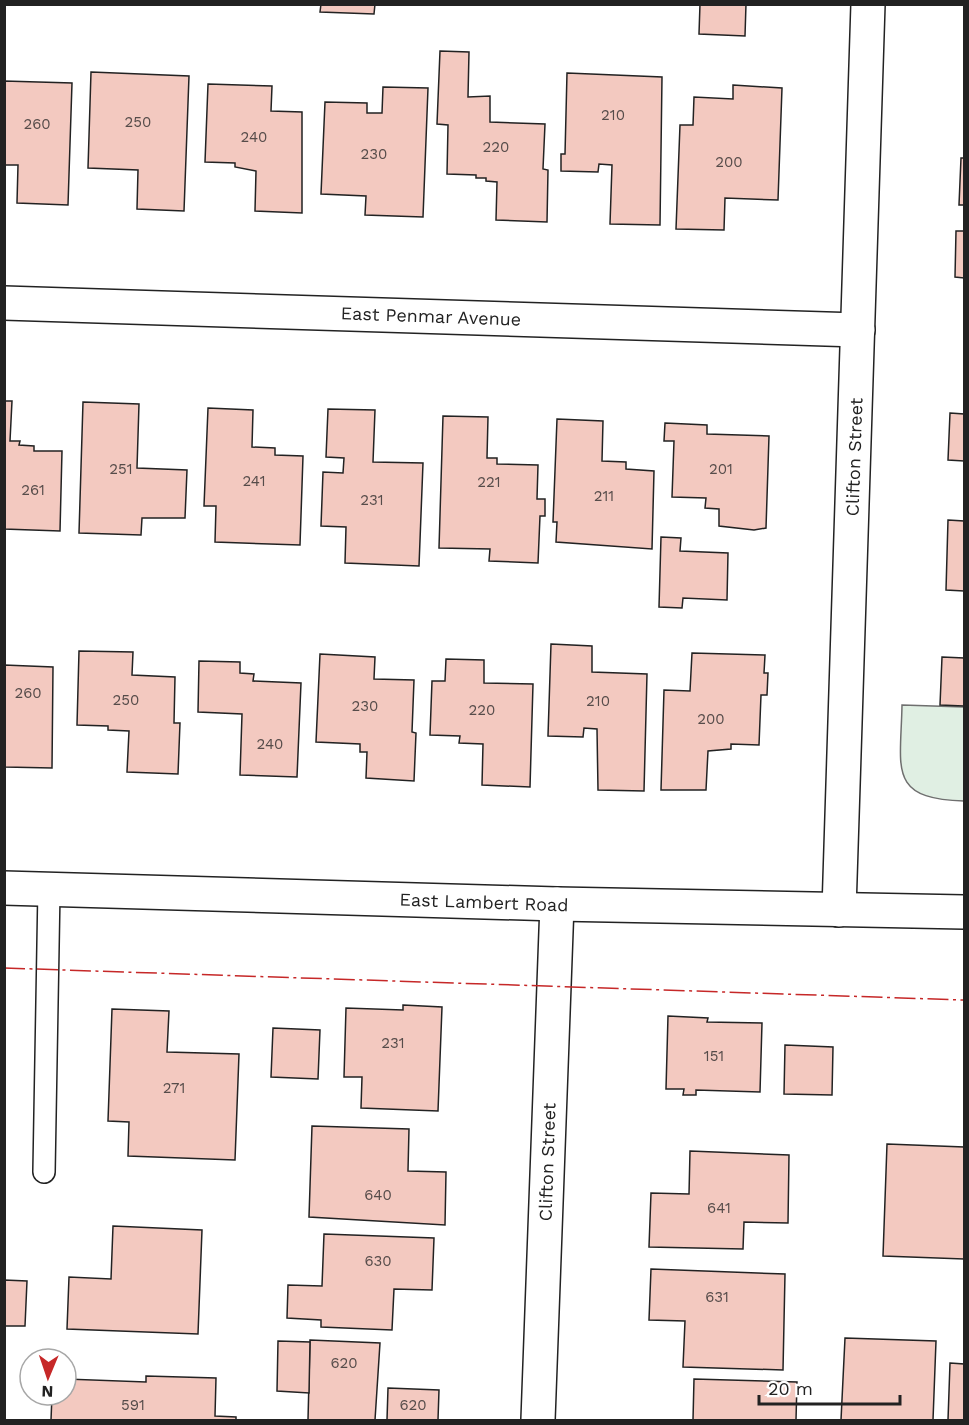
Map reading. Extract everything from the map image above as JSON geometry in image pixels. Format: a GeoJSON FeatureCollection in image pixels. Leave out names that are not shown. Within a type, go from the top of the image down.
{"type":"FeatureCollection","features":[{"type":"Feature","properties":{"kind":"street","name":"Clifton Street"},"geometry":{"type":"LineString","coordinates":[[839,910],[868,4]]}},
{"type":"Feature","properties":{"kind":"street","name":"East Penmar Avenue"},"geometry":{"type":"LineString","coordinates":[[4,303],[858,330]]}},
{"type":"Feature","properties":{"kind":"street","name":"East Lambert Road"},"geometry":{"type":"LineString","coordinates":[[4,888],[557,904],[964,912]]}},
{"type":"Feature","properties":{"kind":"street","name":"Clifton Street"},"geometry":{"type":"LineString","coordinates":[[538,1420],[557,904]]}},
{"type":"Feature","properties":{"kind":"lane"},"geometry":{"type":"LineString","coordinates":[[44,1172],[49,889]]}},
{"type":"Feature","properties":{"kind":"green space"},"geometry":{"type":"Polygon","coordinates":[[[902,705],[964,707],[964,801],[939,799],[922,794],[910,786],[904,776],[901,763],[902,705]]]}},
{"type":"Feature","properties":{"kind":"building"},"geometry":{"type":"Polygon","coordinates":[[[321,4],[375,4],[374,14],[320,12],[321,4]]]}},
{"type":"Feature","properties":{"kind":"building"},"geometry":{"type":"Polygon","coordinates":[[[700,4],[746,4],[745,36],[699,34],[700,4]]]}},
{"type":"Feature","properties":{"kind":"building"},"geometry":{"type":"Polygon","coordinates":[[[440,51],[469,52],[468,97],[490,96],[490,122],[545,124],[543,169],[548,170],[547,222],[496,220],[497,182],[486,181],[486,178],[476,178],[476,175],[447,174],[448,125],[437,124],[440,51]]]}},
{"type":"Feature","properties":{"kind":"building"},"geometry":{"type":"Polygon","coordinates":[[[91,72],[189,76],[184,211],[137,209],[138,170],[88,168],[91,72]]]}},
{"type":"Feature","properties":{"kind":"building"},"geometry":{"type":"Polygon","coordinates":[[[567,73],[662,77],[660,225],[610,224],[612,165],[599,164],[598,172],[561,171],[561,154],[565,154],[567,73]]]}},
{"type":"Feature","properties":{"kind":"building"},"geometry":{"type":"Polygon","coordinates":[[[4,81],[72,83],[68,205],[17,203],[18,165],[4,165],[4,81]]]}},
{"type":"Feature","properties":{"kind":"building"},"geometry":{"type":"Polygon","coordinates":[[[208,84],[272,86],[271,111],[302,112],[302,213],[255,211],[256,171],[235,167],[235,163],[205,162],[208,84]]]}},
{"type":"Feature","properties":{"kind":"building"},"geometry":{"type":"Polygon","coordinates":[[[733,85],[782,88],[778,200],[725,198],[724,230],[676,229],[680,125],[693,125],[694,97],[733,99],[733,85]]]}},
{"type":"Feature","properties":{"kind":"building"},"geometry":{"type":"Polygon","coordinates":[[[383,87],[428,88],[423,217],[365,215],[366,196],[321,194],[325,102],[367,103],[367,113],[382,113],[383,87]]]}},
{"type":"Feature","properties":{"kind":"building"},"geometry":{"type":"Polygon","coordinates":[[[961,158],[964,158],[964,205],[959,205],[961,158]]]}},
{"type":"Feature","properties":{"kind":"building"},"geometry":{"type":"Polygon","coordinates":[[[956,231],[964,231],[964,278],[955,277],[956,231]]]}},
{"type":"Feature","properties":{"kind":"building"},"geometry":{"type":"Polygon","coordinates":[[[4,401],[12,401],[10,441],[20,441],[19,445],[34,446],[34,451],[62,451],[60,531],[4,529],[4,401]]]}},
{"type":"Feature","properties":{"kind":"building"},"geometry":{"type":"Polygon","coordinates":[[[83,402],[139,404],[137,468],[187,470],[185,518],[142,518],[141,535],[79,533],[83,402]]]}},
{"type":"Feature","properties":{"kind":"building"},"geometry":{"type":"Polygon","coordinates":[[[208,408],[253,410],[252,447],[275,448],[275,455],[303,456],[300,545],[215,542],[216,506],[204,506],[208,408]]]}},
{"type":"Feature","properties":{"kind":"building"},"geometry":{"type":"Polygon","coordinates":[[[328,409],[375,410],[373,462],[423,463],[419,566],[345,563],[346,527],[321,526],[323,472],[343,473],[344,458],[326,457],[328,409]]]}},
{"type":"Feature","properties":{"kind":"building"},"geometry":{"type":"Polygon","coordinates":[[[950,413],[964,414],[964,461],[948,460],[950,413]]]}},
{"type":"Feature","properties":{"kind":"building"},"geometry":{"type":"Polygon","coordinates":[[[443,416],[488,417],[487,458],[497,458],[497,464],[538,465],[537,499],[545,499],[545,516],[540,516],[538,563],[489,561],[490,549],[439,548],[443,416]]]}},
{"type":"Feature","properties":{"kind":"building"},"geometry":{"type":"Polygon","coordinates":[[[557,419],[603,421],[602,461],[626,462],[626,469],[654,471],[652,549],[556,542],[557,522],[553,522],[557,419]]]}},
{"type":"Feature","properties":{"kind":"building"},"geometry":{"type":"Polygon","coordinates":[[[665,423],[707,425],[707,434],[769,436],[766,528],[754,530],[719,526],[719,509],[705,508],[706,498],[672,497],[674,441],[664,441],[665,423]]]}},
{"type":"Feature","properties":{"kind":"building"},"geometry":{"type":"Polygon","coordinates":[[[948,520],[964,521],[964,591],[946,590],[948,520]]]}},
{"type":"Feature","properties":{"kind":"building"},"geometry":{"type":"Polygon","coordinates":[[[661,537],[681,538],[680,551],[728,553],[727,600],[683,598],[682,608],[659,607],[661,537]]]}},
{"type":"Feature","properties":{"kind":"building"},"geometry":{"type":"Polygon","coordinates":[[[551,644],[592,646],[592,672],[647,674],[644,791],[598,790],[597,729],[584,728],[583,737],[548,736],[551,644]]]}},
{"type":"Feature","properties":{"kind":"building"},"geometry":{"type":"Polygon","coordinates":[[[79,651],[133,652],[132,675],[175,677],[174,723],[180,723],[178,774],[127,772],[129,731],[108,730],[108,726],[77,725],[79,651]]]}},
{"type":"Feature","properties":{"kind":"building"},"geometry":{"type":"Polygon","coordinates":[[[692,653],[765,655],[764,673],[768,673],[767,695],[761,695],[759,745],[731,744],[731,749],[708,751],[706,790],[661,790],[664,690],[690,691],[692,653]]]}},
{"type":"Feature","properties":{"kind":"building"},"geometry":{"type":"Polygon","coordinates":[[[320,654],[375,657],[374,679],[414,680],[412,732],[416,733],[414,781],[366,778],[367,752],[360,752],[360,744],[316,742],[320,654]]]}},
{"type":"Feature","properties":{"kind":"building"},"geometry":{"type":"Polygon","coordinates":[[[942,657],[964,658],[964,706],[940,705],[942,657]]]}},
{"type":"Feature","properties":{"kind":"building"},"geometry":{"type":"Polygon","coordinates":[[[446,659],[484,660],[484,683],[533,684],[530,787],[482,785],[483,744],[459,743],[460,736],[430,735],[432,681],[445,681],[446,659]]]}},
{"type":"Feature","properties":{"kind":"building"},"geometry":{"type":"Polygon","coordinates":[[[199,661],[240,662],[240,673],[254,674],[253,681],[301,683],[297,777],[240,775],[242,714],[198,712],[199,661]]]}},
{"type":"Feature","properties":{"kind":"building"},"geometry":{"type":"Polygon","coordinates":[[[4,665],[53,667],[52,768],[5,767],[4,665]]]}},
{"type":"Feature","properties":{"kind":"building"},"geometry":{"type":"Polygon","coordinates":[[[403,1005],[442,1007],[438,1111],[361,1108],[362,1077],[344,1077],[346,1008],[403,1010],[403,1005]]]}},
{"type":"Feature","properties":{"kind":"building"},"geometry":{"type":"Polygon","coordinates":[[[112,1009],[169,1011],[167,1052],[239,1054],[235,1160],[128,1156],[129,1122],[108,1121],[112,1009]]]}},
{"type":"Feature","properties":{"kind":"building"},"geometry":{"type":"Polygon","coordinates":[[[668,1016],[708,1018],[707,1022],[762,1023],[760,1092],[696,1090],[696,1095],[683,1095],[684,1089],[666,1089],[668,1016]]]}},
{"type":"Feature","properties":{"kind":"building"},"geometry":{"type":"Polygon","coordinates":[[[273,1028],[320,1030],[318,1079],[271,1077],[273,1028]]]}},
{"type":"Feature","properties":{"kind":"building"},"geometry":{"type":"Polygon","coordinates":[[[785,1045],[833,1047],[832,1095],[784,1094],[785,1045]]]}},
{"type":"Feature","properties":{"kind":"building"},"geometry":{"type":"Polygon","coordinates":[[[312,1126],[409,1129],[408,1171],[446,1172],[445,1225],[309,1217],[312,1126]]]}},
{"type":"Feature","properties":{"kind":"building"},"geometry":{"type":"Polygon","coordinates":[[[887,1144],[964,1147],[964,1259],[883,1256],[887,1144]]]}},
{"type":"Feature","properties":{"kind":"building"},"geometry":{"type":"Polygon","coordinates":[[[690,1151],[789,1155],[788,1223],[744,1222],[743,1249],[649,1247],[651,1193],[689,1194],[690,1151]]]}},
{"type":"Feature","properties":{"kind":"building"},"geometry":{"type":"Polygon","coordinates":[[[113,1226],[202,1230],[198,1334],[67,1329],[69,1277],[111,1279],[113,1226]]]}},
{"type":"Feature","properties":{"kind":"building"},"geometry":{"type":"Polygon","coordinates":[[[324,1234],[434,1238],[432,1290],[394,1289],[392,1330],[321,1327],[321,1320],[287,1318],[288,1285],[322,1286],[324,1234]]]}},
{"type":"Feature","properties":{"kind":"building"},"geometry":{"type":"Polygon","coordinates":[[[651,1269],[785,1274],[783,1370],[683,1367],[685,1321],[649,1320],[651,1269]]]}},
{"type":"Feature","properties":{"kind":"building"},"geometry":{"type":"Polygon","coordinates":[[[4,1280],[27,1281],[25,1326],[4,1326],[4,1280]]]}},
{"type":"Feature","properties":{"kind":"building"},"geometry":{"type":"Polygon","coordinates":[[[845,1338],[936,1341],[933,1420],[841,1420],[845,1338]]]}},
{"type":"Feature","properties":{"kind":"building"},"geometry":{"type":"Polygon","coordinates":[[[310,1340],[380,1343],[375,1420],[308,1420],[310,1340]]]}},
{"type":"Feature","properties":{"kind":"building"},"geometry":{"type":"Polygon","coordinates":[[[278,1341],[310,1342],[309,1393],[277,1391],[278,1341]]]}},
{"type":"Feature","properties":{"kind":"building"},"geometry":{"type":"Polygon","coordinates":[[[950,1363],[964,1364],[964,1420],[948,1420],[950,1363]]]}},
{"type":"Feature","properties":{"kind":"building"},"geometry":{"type":"Polygon","coordinates":[[[146,1376],[216,1378],[215,1416],[236,1417],[236,1420],[51,1420],[52,1407],[78,1407],[78,1379],[146,1382],[146,1376]]]}},
{"type":"Feature","properties":{"kind":"building"},"geometry":{"type":"Polygon","coordinates":[[[694,1379],[797,1382],[796,1420],[693,1420],[694,1379]]]}},
{"type":"Feature","properties":{"kind":"building"},"geometry":{"type":"Polygon","coordinates":[[[388,1388],[439,1390],[438,1420],[387,1420],[388,1388]]]}},
{"type":"Feature","properties":{"kind":"power"},"geometry":{"type":"LineString","coordinates":[[4,968],[964,1000]]}}]}
